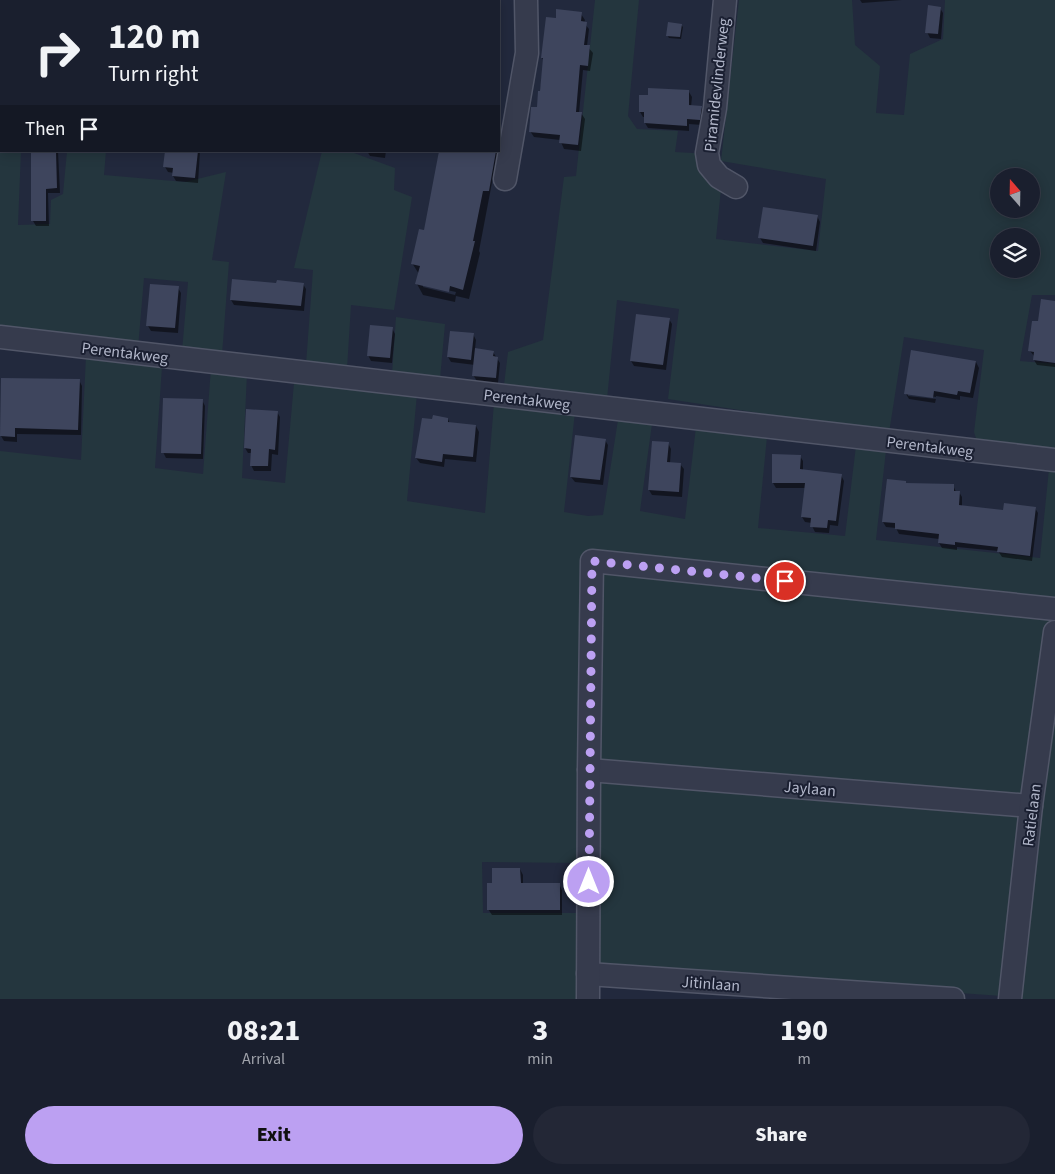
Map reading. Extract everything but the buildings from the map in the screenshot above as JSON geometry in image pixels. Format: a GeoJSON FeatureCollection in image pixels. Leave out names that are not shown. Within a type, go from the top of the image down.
{"type":"FeatureCollection","features":[{"type":"Feature","properties":{"kind":"street"},"geometry":{"type":"LineString","coordinates":[[505,180],[527,53],[526,0]]}},
{"type":"Feature","properties":{"kind":"street","name":"Piramidevlinderweg"},"geometry":{"type":"LineString","coordinates":[[725,0],[715,108],[707,153],[710,165],[719,177],[736,187]]}},
{"type":"Feature","properties":{"kind":"street","name":"Perentakweg"},"geometry":{"type":"LineString","coordinates":[[0,337],[1055,460]]}},
{"type":"Feature","properties":{"kind":"street"},"geometry":{"type":"LineString","coordinates":[[588,999],[592,561],[1055,609]]}},
{"type":"Feature","properties":{"kind":"street","name":"Ratielaan"},"geometry":{"type":"LineString","coordinates":[[1010,999],[1031,806],[1055,632]]}},
{"type":"Feature","properties":{"kind":"street","name":"Jaylaan"},"geometry":{"type":"LineString","coordinates":[[589,770],[1031,806]]}},
{"type":"Feature","properties":{"kind":"street","name":"Jitinlaan"},"geometry":{"type":"LineString","coordinates":[[588,974],[953,999]]}},
{"type":"Feature","properties":{"kind":"shaded area"},"geometry":{"type":"Polygon","coordinates":[[[595,0],[639,0],[628,116],[637,129],[678,131],[675,152],[710,154],[721,189],[716,239],[818,251],[826,179],[721,161],[739,0],[852,0],[855,45],[880,66],[876,113],[904,115],[910,54],[943,39],[945,0],[1055,0],[1055,295],[1032,295],[1020,361],[1055,364],[1055,454],[978,444],[974,432],[984,350],[904,337],[889,433],[668,399],[679,309],[617,300],[607,399],[504,385],[508,352],[543,340],[564,177],[576,176],[595,0]]]}},
{"type":"Feature","properties":{"kind":"shaded area"},"geometry":{"type":"Polygon","coordinates":[[[0,152],[21,152],[18,225],[50,224],[51,200],[63,194],[67,152],[106,152],[104,175],[185,182],[226,172],[212,260],[229,262],[222,355],[182,351],[188,282],[144,278],[138,348],[0,332],[0,152]]]}},
{"type":"Feature","properties":{"kind":"shaded area"},"geometry":{"type":"Polygon","coordinates":[[[322,152],[354,152],[395,168],[394,190],[412,197],[394,310],[351,305],[347,369],[306,364],[313,270],[294,268],[322,152]]]}},
{"type":"Feature","properties":{"kind":"shaded area"},"geometry":{"type":"Polygon","coordinates":[[[396,317],[445,324],[440,379],[392,374],[396,317]]]}},
{"type":"Feature","properties":{"kind":"shaded area"},"geometry":{"type":"Polygon","coordinates":[[[86,356],[162,367],[155,468],[203,474],[211,368],[247,374],[242,478],[285,483],[294,383],[417,394],[407,501],[485,513],[494,403],[575,412],[564,512],[588,516],[603,515],[618,420],[652,424],[640,511],[685,519],[696,427],[767,437],[758,528],[845,536],[856,446],[886,450],[876,540],[1040,558],[1049,469],[1055,470],[1055,603],[588,553],[583,863],[482,862],[483,913],[581,913],[580,999],[0,999],[0,451],[81,460],[86,356]]]}},
{"type":"Feature","properties":{"kind":"shaded area"},"geometry":{"type":"Polygon","coordinates":[[[598,567],[1053,613],[1026,800],[594,764],[598,567]]]}},
{"type":"Feature","properties":{"kind":"shaded area"},"geometry":{"type":"Polygon","coordinates":[[[1055,663],[1055,999],[1015,999],[1055,663]]]}},
{"type":"Feature","properties":{"kind":"shaded area"},"geometry":{"type":"Polygon","coordinates":[[[594,776],[1024,814],[1002,996],[594,967],[594,776]]]}},
{"type":"Feature","properties":{"kind":"route"},"geometry":{"type":"LineString","coordinates":[[589,882],[592,561],[785,581]]}}]}
